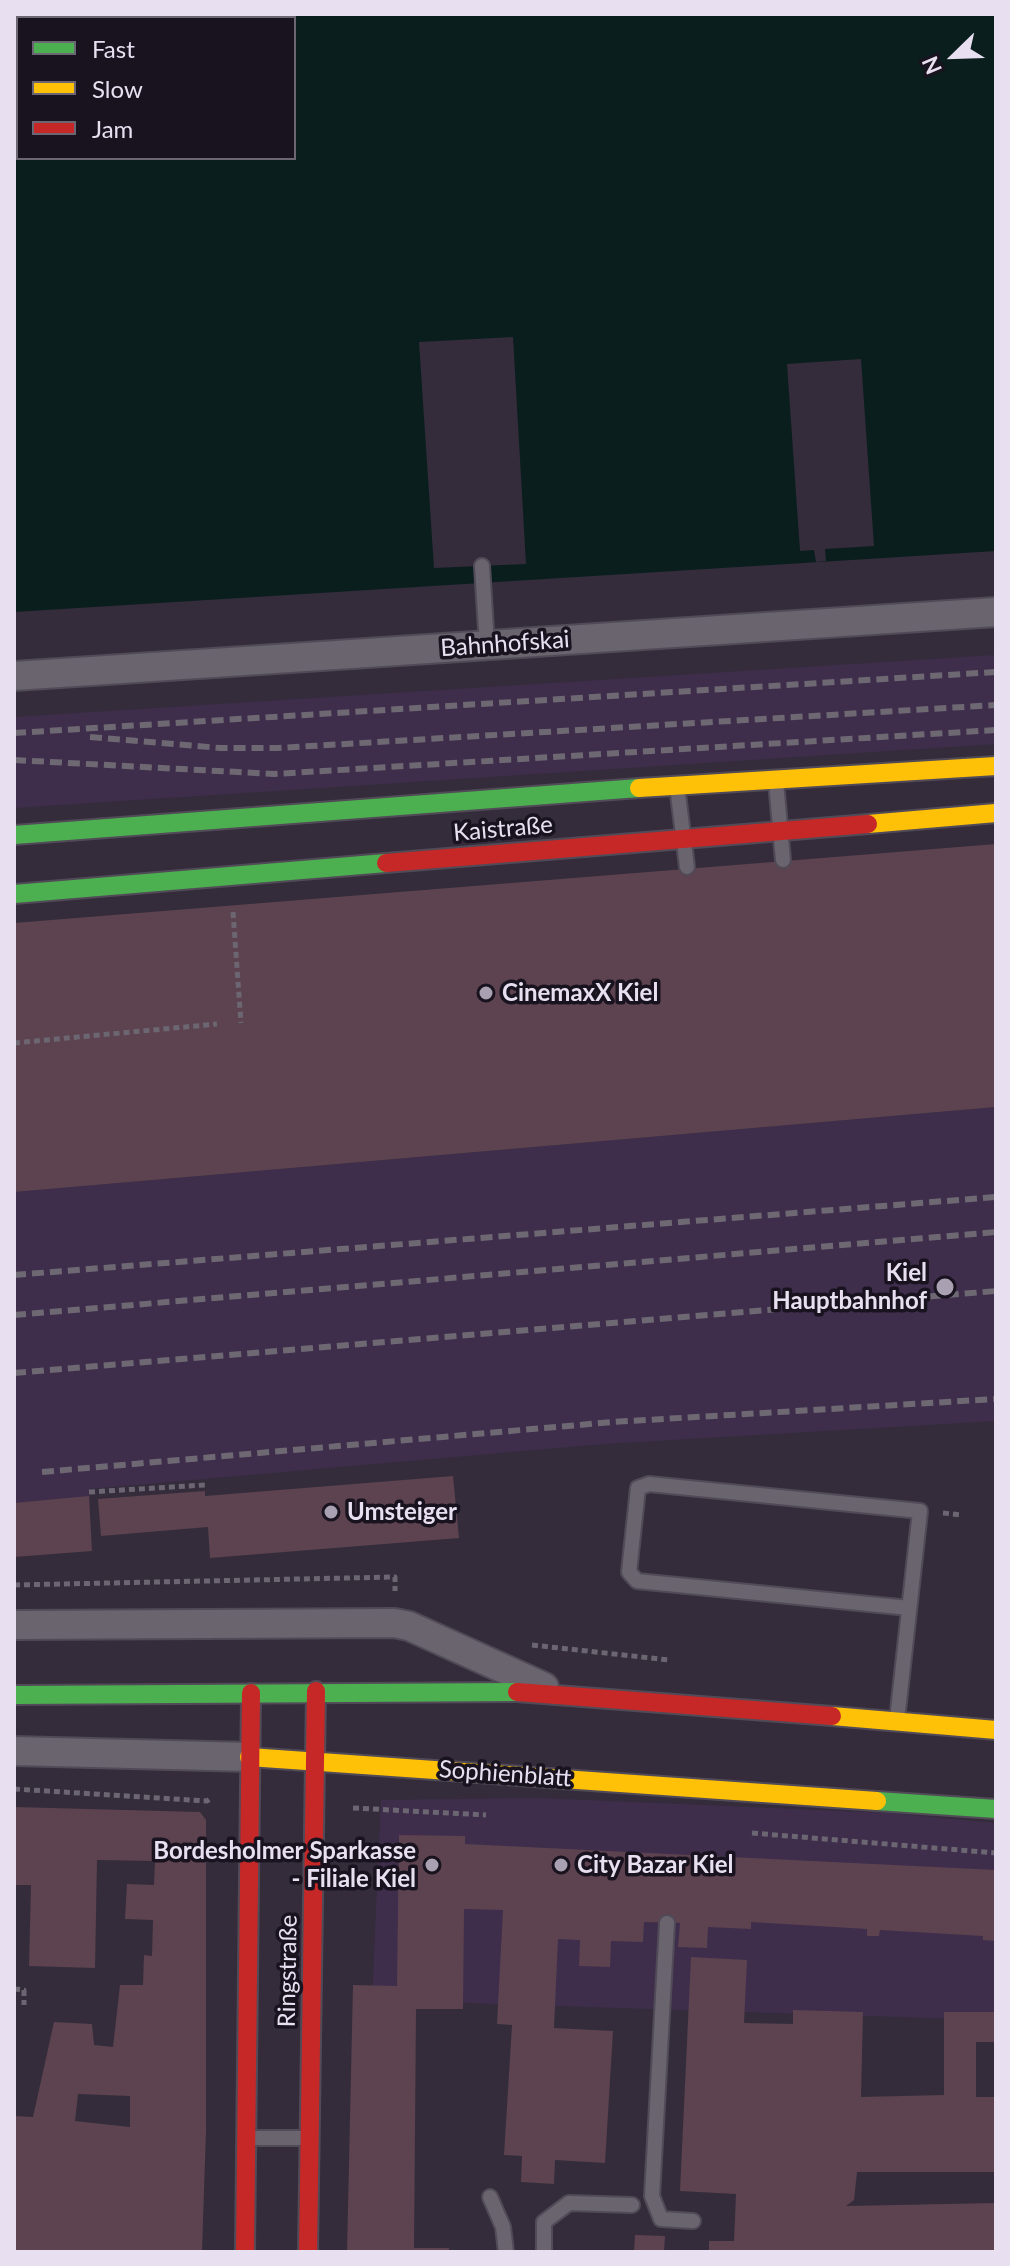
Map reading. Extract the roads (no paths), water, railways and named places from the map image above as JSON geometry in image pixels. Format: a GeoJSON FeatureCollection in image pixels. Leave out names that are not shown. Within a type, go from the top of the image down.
{"type":"FeatureCollection","features":[{"type":"Feature","properties":{"kind":"main road","name":"Kaistraße"},"geometry":{"type":"LineString","coordinates":[[14,835],[776,778],[996,766]]}},
{"type":"Feature","properties":{"kind":"main road","name":"Kaistraße"},"geometry":{"type":"LineString","coordinates":[[14,894],[996,813]]}},
{"type":"Feature","properties":{"kind":"main road","name":"Ringstraße"},"geometry":{"type":"LineString","coordinates":[[308,2252],[316,1691]]}},
{"type":"Feature","properties":{"kind":"main road"},"geometry":{"type":"LineString","coordinates":[[14,1695],[555,1692],[996,1730]]}},
{"type":"Feature","properties":{"kind":"main road","name":"Ringstraße"},"geometry":{"type":"LineString","coordinates":[[245,2252],[251,1693]]}},
{"type":"Feature","properties":{"kind":"main road","name":"Sophienblatt"},"geometry":{"type":"LineString","coordinates":[[249,1757],[996,1809]]}},
{"type":"Feature","properties":{"kind":"street","name":"Bahnhofskai"},"geometry":{"type":"LineString","coordinates":[[14,676],[996,612]]}},
{"type":"Feature","properties":{"kind":"street"},"geometry":{"type":"LineString","coordinates":[[14,1625],[399,1616],[555,1692]]}},
{"type":"Feature","properties":{"kind":"street","name":"Sophienblatt"},"geometry":{"type":"LineString","coordinates":[[14,1751],[249,1757]]}},
{"type":"Feature","properties":{"kind":"lane"},"geometry":{"type":"LineString","coordinates":[[482,566],[487,646]]}},
{"type":"Feature","properties":{"kind":"lane"},"geometry":{"type":"LineString","coordinates":[[776,778],[783,860]]}},
{"type":"Feature","properties":{"kind":"lane"},"geometry":{"type":"LineString","coordinates":[[677,786],[687,867]]}},
{"type":"Feature","properties":{"kind":"lane"},"geometry":{"type":"LineString","coordinates":[[897,1720],[920,1511],[649,1484],[638,1488],[629,1572],[637,1581],[909,1608]]}},
{"type":"Feature","properties":{"kind":"lane"},"geometry":{"type":"LineString","coordinates":[[667,1923],[652,2196],[661,2219],[693,2221]]}},
{"type":"Feature","properties":{"kind":"lane"},"geometry":{"type":"LineString","coordinates":[[246,2138],[310,2138]]}},
{"type":"Feature","properties":{"kind":"lane"},"geometry":{"type":"LineString","coordinates":[[490,2197],[503,2227],[506,2252]]}},
{"type":"Feature","properties":{"kind":"lane"},"geometry":{"type":"LineString","coordinates":[[544,2252],[544,2222],[569,2203],[632,2205]]}},
{"type":"Feature","properties":{"kind":"railway"},"geometry":{"type":"LineString","coordinates":[[14,733],[996,672]]}},
{"type":"Feature","properties":{"kind":"railway"},"geometry":{"type":"LineString","coordinates":[[90,737],[220,748],[278,748],[996,705]]}},
{"type":"Feature","properties":{"kind":"railway"},"geometry":{"type":"LineString","coordinates":[[14,760],[274,774],[996,730]]}},
{"type":"Feature","properties":{"kind":"railway"},"geometry":{"type":"LineString","coordinates":[[14,1275],[996,1197]]}},
{"type":"Feature","properties":{"kind":"railway"},"geometry":{"type":"LineString","coordinates":[[14,1315],[996,1232]]}},
{"type":"Feature","properties":{"kind":"railway"},"geometry":{"type":"LineString","coordinates":[[14,1373],[996,1291]]}},
{"type":"Feature","properties":{"kind":"railway"},"geometry":{"type":"LineString","coordinates":[[42,1472],[613,1422],[996,1399]]}},
{"type":"Feature","properties":{"kind":"place","name":"CinemaxX Kiel"},"geometry":{"type":"Point","coordinates":[486,993]}},
{"type":"Feature","properties":{"kind":"place","name":"Kiel Hauptbahnhof"},"geometry":{"type":"Point","coordinates":[945,1287]}},
{"type":"Feature","properties":{"kind":"place","name":"Umsteiger"},"geometry":{"type":"Point","coordinates":[331,1512]}},
{"type":"Feature","properties":{"kind":"place","name":"Bordesholmer Sparkasse - Filiale Kiel"},"geometry":{"type":"Point","coordinates":[432,1865]}},
{"type":"Feature","properties":{"kind":"place","name":"City Bazar Kiel"},"geometry":{"type":"Point","coordinates":[561,1865]}}]}
